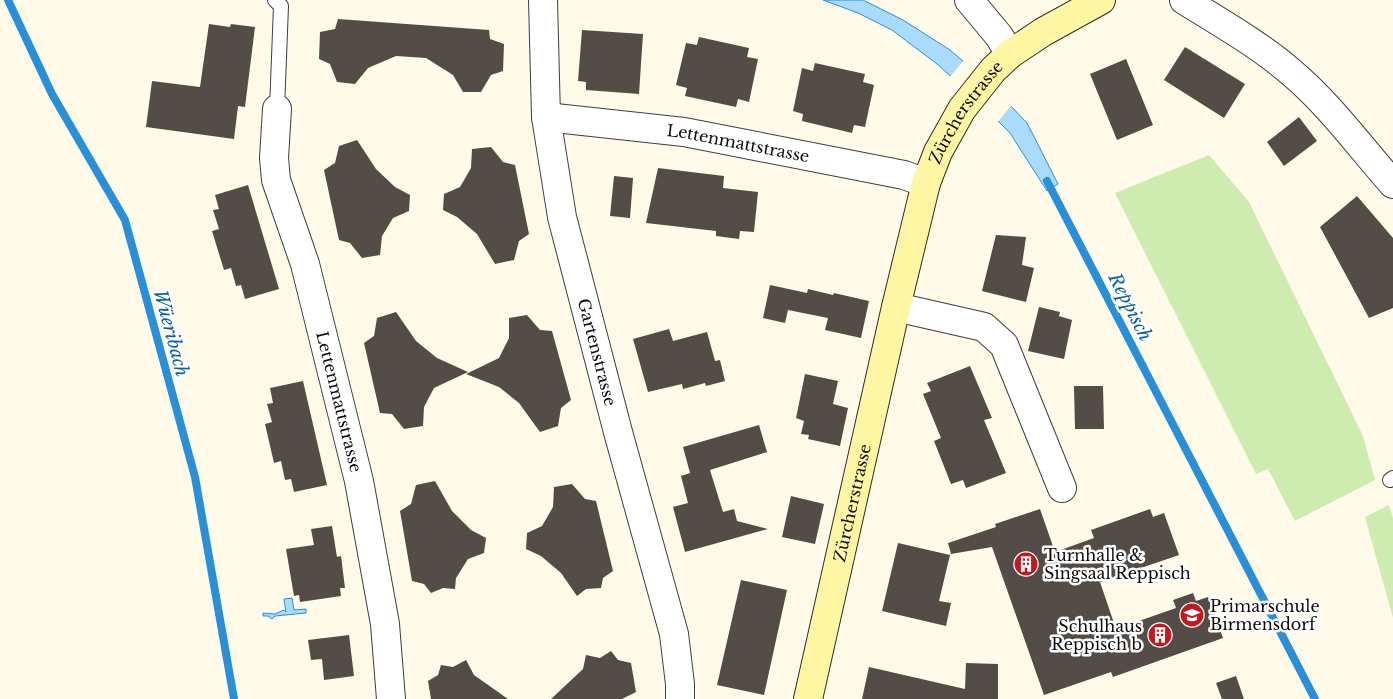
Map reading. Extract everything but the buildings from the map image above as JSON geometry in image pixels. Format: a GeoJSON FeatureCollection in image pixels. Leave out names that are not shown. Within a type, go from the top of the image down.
{"type":"FeatureCollection","features":[{"type":"Feature","properties":{"kind":"main road","name":"Zürcherstrasse"},"geometry":{"type":"LineString","coordinates":[[808,699],[896,307],[926,183],[938,152],[962,109],[1002,62],[1043,32],[1101,0]]}},
{"type":"Feature","properties":{"kind":"street","name":"Gartenstrasse"},"geometry":{"type":"LineString","coordinates":[[543,0],[546,117],[562,217],[618,432],[674,634],[680,699]]}},
{"type":"Feature","properties":{"kind":"street"},"geometry":{"type":"LineString","coordinates":[[969,0],[1002,62]]}},
{"type":"Feature","properties":{"kind":"street"},"geometry":{"type":"LineString","coordinates":[[1184,0],[1260,48],[1293,73],[1393,184]]}},
{"type":"Feature","properties":{"kind":"street","name":"Lettenmattstrasse"},"geometry":{"type":"LineString","coordinates":[[277,109],[274,158],[276,180],[305,264],[359,481],[385,624],[391,699]]}},
{"type":"Feature","properties":{"kind":"street","name":"Lettenmattstrasse"},"geometry":{"type":"LineString","coordinates":[[546,117],[684,132],[904,175],[926,183]]}},
{"type":"Feature","properties":{"kind":"street"},"geometry":{"type":"LineString","coordinates":[[896,307],[984,327],[1004,345],[1062,488]]}},
{"type":"Feature","properties":{"kind":"lane"},"geometry":{"type":"LineString","coordinates":[[275,0],[281,6],[277,109]]}},
{"type":"Feature","properties":{"kind":"green space"},"geometry":{"type":"Polygon","coordinates":[[[1209,155],[1249,202],[1363,436],[1375,480],[1295,521],[1268,469],[1256,474],[1115,193],[1209,155]]]}},
{"type":"Feature","properties":{"kind":"green space"},"geometry":{"type":"Polygon","coordinates":[[[1389,505],[1393,518],[1393,618],[1365,517],[1389,505]]]}},
{"type":"Feature","properties":{"kind":"water"},"geometry":{"type":"Polygon","coordinates":[[[823,0],[863,0],[903,20],[950,50],[991,85],[1027,123],[1058,184],[1047,191],[1010,133],[937,64],[892,30],[858,13],[823,0]]]}},
{"type":"Feature","properties":{"kind":"water"},"geometry":{"type":"Polygon","coordinates":[[[292,598],[294,610],[306,609],[306,613],[275,616],[272,619],[268,616],[263,616],[263,613],[275,614],[284,610],[286,612],[284,599],[292,598]]]}},
{"type":"Feature","properties":{"kind":"pier"},"geometry":{"type":"Polygon","coordinates":[[[965,59],[1013,105],[997,123],[949,78],[965,59]]]}},
{"type":"Feature","properties":{"kind":"waterway","name":"Wüeribach"},"geometry":{"type":"LineString","coordinates":[[8,0],[52,94],[125,220],[195,477],[234,699]]}},
{"type":"Feature","properties":{"kind":"waterway","name":"Reppisch"},"geometry":{"type":"LineString","coordinates":[[1047,181],[1315,699]]}},
{"type":"Feature","properties":{"kind":"place","name":"Turnhalle & Singsaal Reppisch"},"geometry":{"type":"Point","coordinates":[1026,564]}},
{"type":"Feature","properties":{"kind":"place","name":"Primarschule Birmensdorf"},"geometry":{"type":"Point","coordinates":[1192,615]}},
{"type":"Feature","properties":{"kind":"place","name":"Schulhaus Reppisch b"},"geometry":{"type":"Point","coordinates":[1160,635]}}]}
